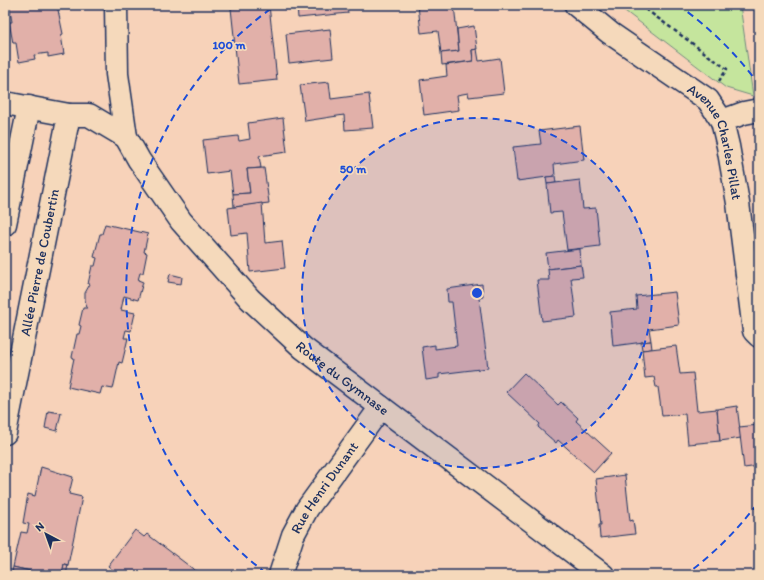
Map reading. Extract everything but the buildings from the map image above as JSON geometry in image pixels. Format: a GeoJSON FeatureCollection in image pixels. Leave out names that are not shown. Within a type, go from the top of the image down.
{"type":"FeatureCollection","features":[{"type":"Feature","properties":{"kind":"street"},"geometry":{"type":"LineString","coordinates":[[116,5],[117,74],[126,137]]}},
{"type":"Feature","properties":{"kind":"street","name":"Avenue Charles Pillat"},"geometry":{"type":"LineString","coordinates":[[576,5],[610,33],[708,100],[722,121],[738,204],[754,331],[759,336]]}},
{"type":"Feature","properties":{"kind":"street"},"geometry":{"type":"LineString","coordinates":[[5,103],[69,115],[89,115],[126,137]]}},
{"type":"Feature","properties":{"kind":"street"},"geometry":{"type":"LineString","coordinates":[[5,224],[29,107]]}},
{"type":"Feature","properties":{"kind":"street"},"geometry":{"type":"LineString","coordinates":[[722,121],[744,113],[759,110]]}},
{"type":"Feature","properties":{"kind":"street","name":"Allée Pierre de Coubertin"},"geometry":{"type":"LineString","coordinates":[[5,433],[69,115]]}},
{"type":"Feature","properties":{"kind":"street","name":"Route du Gymnase"},"geometry":{"type":"LineString","coordinates":[[126,137],[139,160],[181,221],[250,299],[303,348],[603,575]]}},
{"type":"Feature","properties":{"kind":"street","name":"Rue Henri Dunant"},"geometry":{"type":"LineString","coordinates":[[280,575],[293,534],[307,509],[381,407]]}},
{"type":"Feature","properties":{"kind":"path"},"geometry":{"type":"LineString","coordinates":[[640,5],[726,68],[716,86]]}},
{"type":"Feature","properties":{"kind":"green space"},"geometry":{"type":"Polygon","coordinates":[[[617,5],[740,5],[753,96],[726,88],[617,5]]]}}]}
